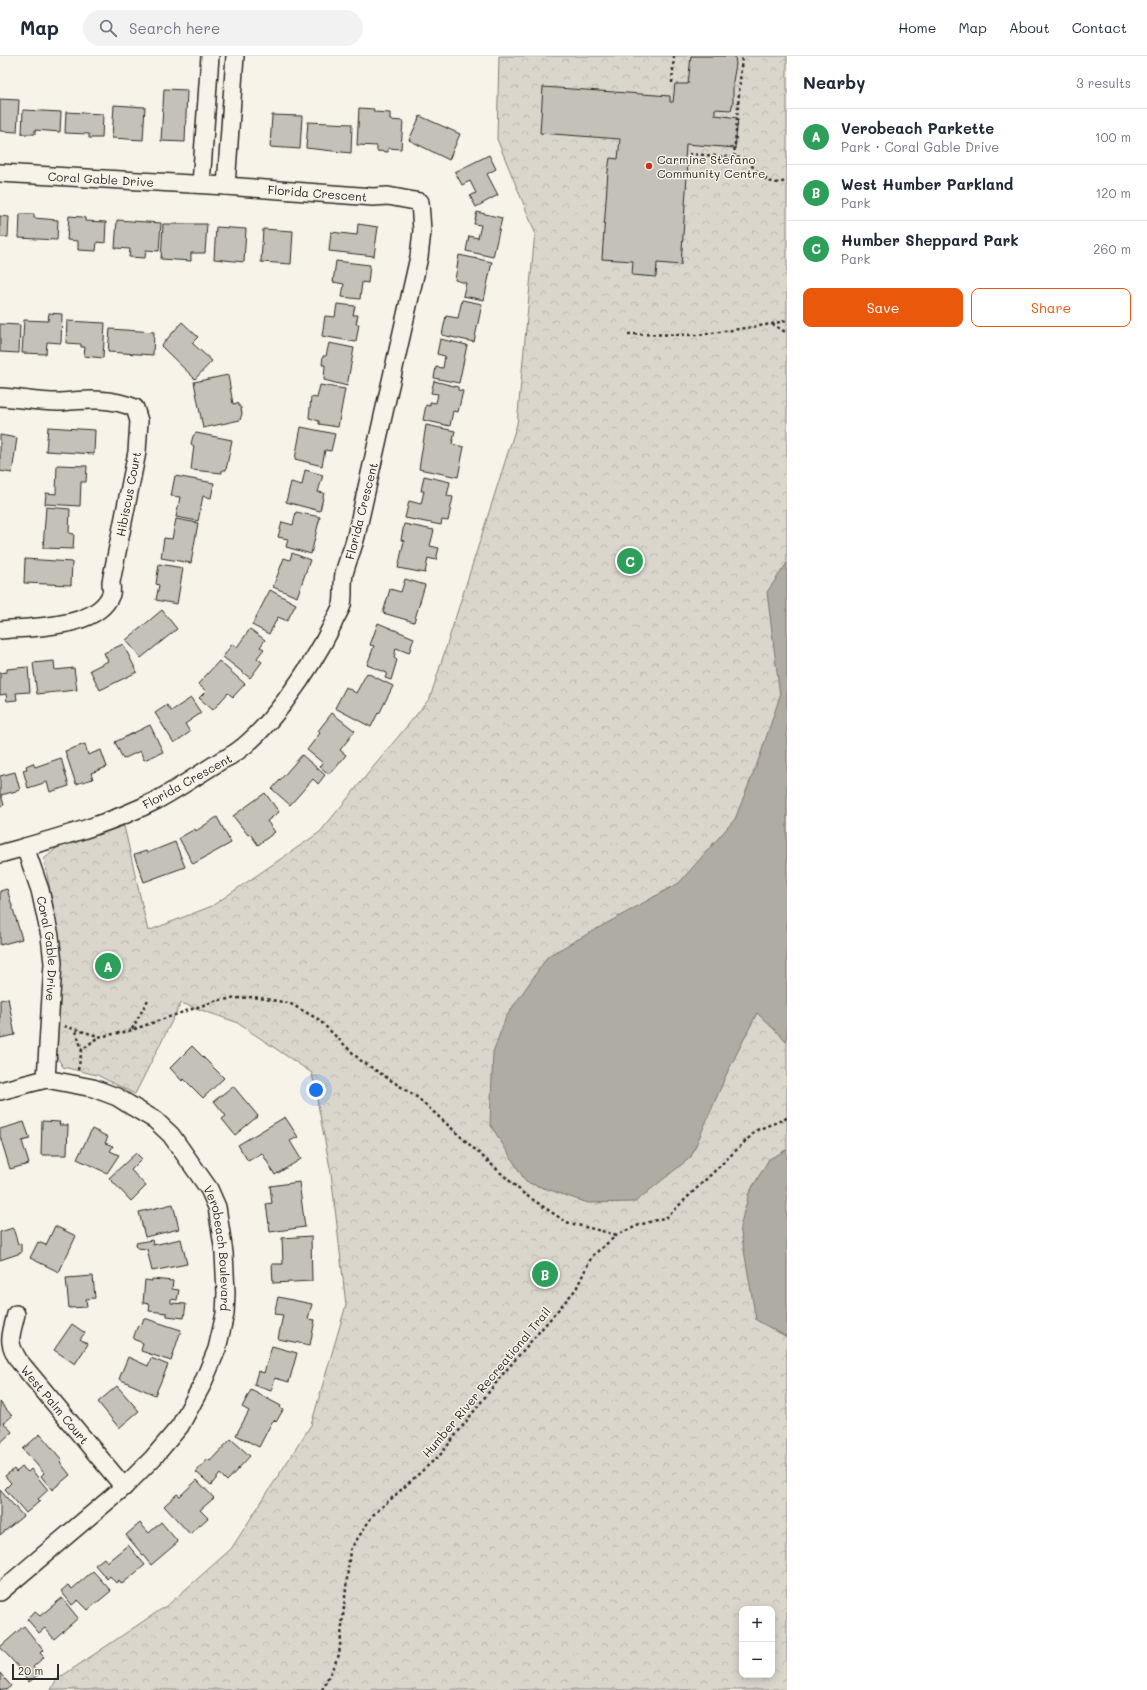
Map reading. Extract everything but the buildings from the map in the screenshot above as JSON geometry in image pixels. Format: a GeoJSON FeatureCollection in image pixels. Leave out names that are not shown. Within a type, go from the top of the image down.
{"type":"FeatureCollection","features":[{"type":"Feature","properties":{"kind":"street"},"geometry":{"type":"LineString","coordinates":[[201,184],[210,56]]}},
{"type":"Feature","properties":{"kind":"street"},"geometry":{"type":"LineString","coordinates":[[226,186],[235,56]]}},
{"type":"Feature","properties":{"kind":"street","name":"Coral Gable Drive"},"geometry":{"type":"LineString","coordinates":[[0,173],[226,186]]}},
{"type":"Feature","properties":{"kind":"street","name":"Florida Crescent"},"geometry":{"type":"LineString","coordinates":[[25,847],[102,823],[132,811],[157,800],[222,760],[233,756],[256,734],[290,694],[321,646],[342,605],[344,574],[356,536],[419,257],[422,232],[420,202],[388,196],[373,197],[226,186]]}},
{"type":"Feature","properties":{"kind":"street","name":"Hibiscus Court"},"geometry":{"type":"LineString","coordinates":[[0,397],[62,402],[101,399],[122,402],[135,408],[139,421],[137,452],[111,582],[111,594],[103,606],[88,617],[65,624],[0,630]]}},
{"type":"Feature","properties":{"kind":"street"},"geometry":{"type":"LineString","coordinates":[[0,854],[25,847]]}},
{"type":"Feature","properties":{"kind":"street","name":"Coral Gable Drive"},"geometry":{"type":"LineString","coordinates":[[25,847],[40,890],[50,936],[53,964],[46,1079]]}},
{"type":"Feature","properties":{"kind":"street","name":"Verobeach Boulevard"},"geometry":{"type":"LineString","coordinates":[[0,1090],[46,1079],[75,1084],[94,1088],[117,1097],[155,1120],[171,1135],[209,1188],[217,1207],[226,1273],[225,1314],[211,1365],[180,1426],[153,1458],[124,1487],[0,1592]]}},
{"type":"Feature","properties":{"kind":"street","name":"West Palm Court"},"geometry":{"type":"LineString","coordinates":[[16,1314],[11,1337],[11,1347],[124,1487]]}},
{"type":"Feature","properties":{"kind":"path"},"geometry":{"type":"LineString","coordinates":[[672,83],[674,56]]}},
{"type":"Feature","properties":{"kind":"path"},"geometry":{"type":"LineString","coordinates":[[734,157],[742,56]]}},
{"type":"Feature","properties":{"kind":"path"},"geometry":{"type":"LineString","coordinates":[[689,154],[745,158],[768,182],[782,183],[787,180]]}},
{"type":"Feature","properties":{"kind":"path"},"geometry":{"type":"LineString","coordinates":[[628,334],[699,335],[772,324],[787,320]]}},
{"type":"Feature","properties":{"kind":"path"},"geometry":{"type":"LineString","coordinates":[[772,324],[787,333]]}},
{"type":"Feature","properties":{"kind":"path"},"geometry":{"type":"LineString","coordinates":[[50,1021],[76,1031],[98,1037],[132,1030],[218,1000],[253,997],[289,1004],[318,1019],[360,1060],[418,1098],[523,1193],[566,1222],[617,1235]]}},
{"type":"Feature","properties":{"kind":"path"},"geometry":{"type":"LineString","coordinates":[[132,1030],[149,998]]}},
{"type":"Feature","properties":{"kind":"path"},"geometry":{"type":"LineString","coordinates":[[75,1084],[82,1050],[76,1031]]}},
{"type":"Feature","properties":{"kind":"path"},"geometry":{"type":"LineString","coordinates":[[82,1050],[98,1037]]}},
{"type":"Feature","properties":{"kind":"path","name":"Humber River Recreational Trail"},"geometry":{"type":"LineString","coordinates":[[322,1690],[339,1655],[350,1550],[373,1515],[441,1454],[502,1375],[576,1289],[592,1256],[617,1235],[639,1225],[667,1217],[757,1130],[787,1118]]}},
{"type":"Feature","properties":{"kind":"green space"},"geometry":{"type":"Polygon","coordinates":[[[499,56],[787,56],[787,1150],[783,1151],[787,1261],[787,1690],[51,1690],[56,1680],[169,1604],[231,1549],[311,1425],[346,1305],[331,1173],[312,1073],[236,1022],[181,1003],[135,1094],[97,1075],[63,1067],[54,1052],[61,947],[44,859],[59,846],[124,826],[148,931],[212,906],[320,832],[430,698],[517,424],[535,232],[497,139],[499,56]]]}},
{"type":"Feature","properties":{"kind":"shaded area"},"geometry":{"type":"Polygon","coordinates":[[[787,563],[787,1040],[786,1041],[757,1013],[727,1073],[691,1157],[635,1202],[588,1203],[526,1182],[490,1124],[493,1052],[506,1017],[548,956],[679,883],[735,819],[760,756],[780,696],[767,592],[787,563]]]}},
{"type":"Feature","properties":{"kind":"shaded area"},"geometry":{"type":"Polygon","coordinates":[[[787,1150],[787,1337],[756,1320],[740,1227],[749,1193],[769,1159],[787,1150]]]}},
{"type":"Feature","properties":{"kind":"place","name":"Carmine Stefano Community Centre"},"geometry":{"type":"Point","coordinates":[649,166]}},
{"type":"Feature","properties":{"kind":"place","name":"Humber Sheppard Park"},"geometry":{"type":"Point","coordinates":[630,561]}},
{"type":"Feature","properties":{"kind":"place","name":"Verobeach Parkette"},"geometry":{"type":"Point","coordinates":[108,966]}},
{"type":"Feature","properties":{"kind":"place","name":"West Humber Parkland"},"geometry":{"type":"Point","coordinates":[545,1274]}}]}
